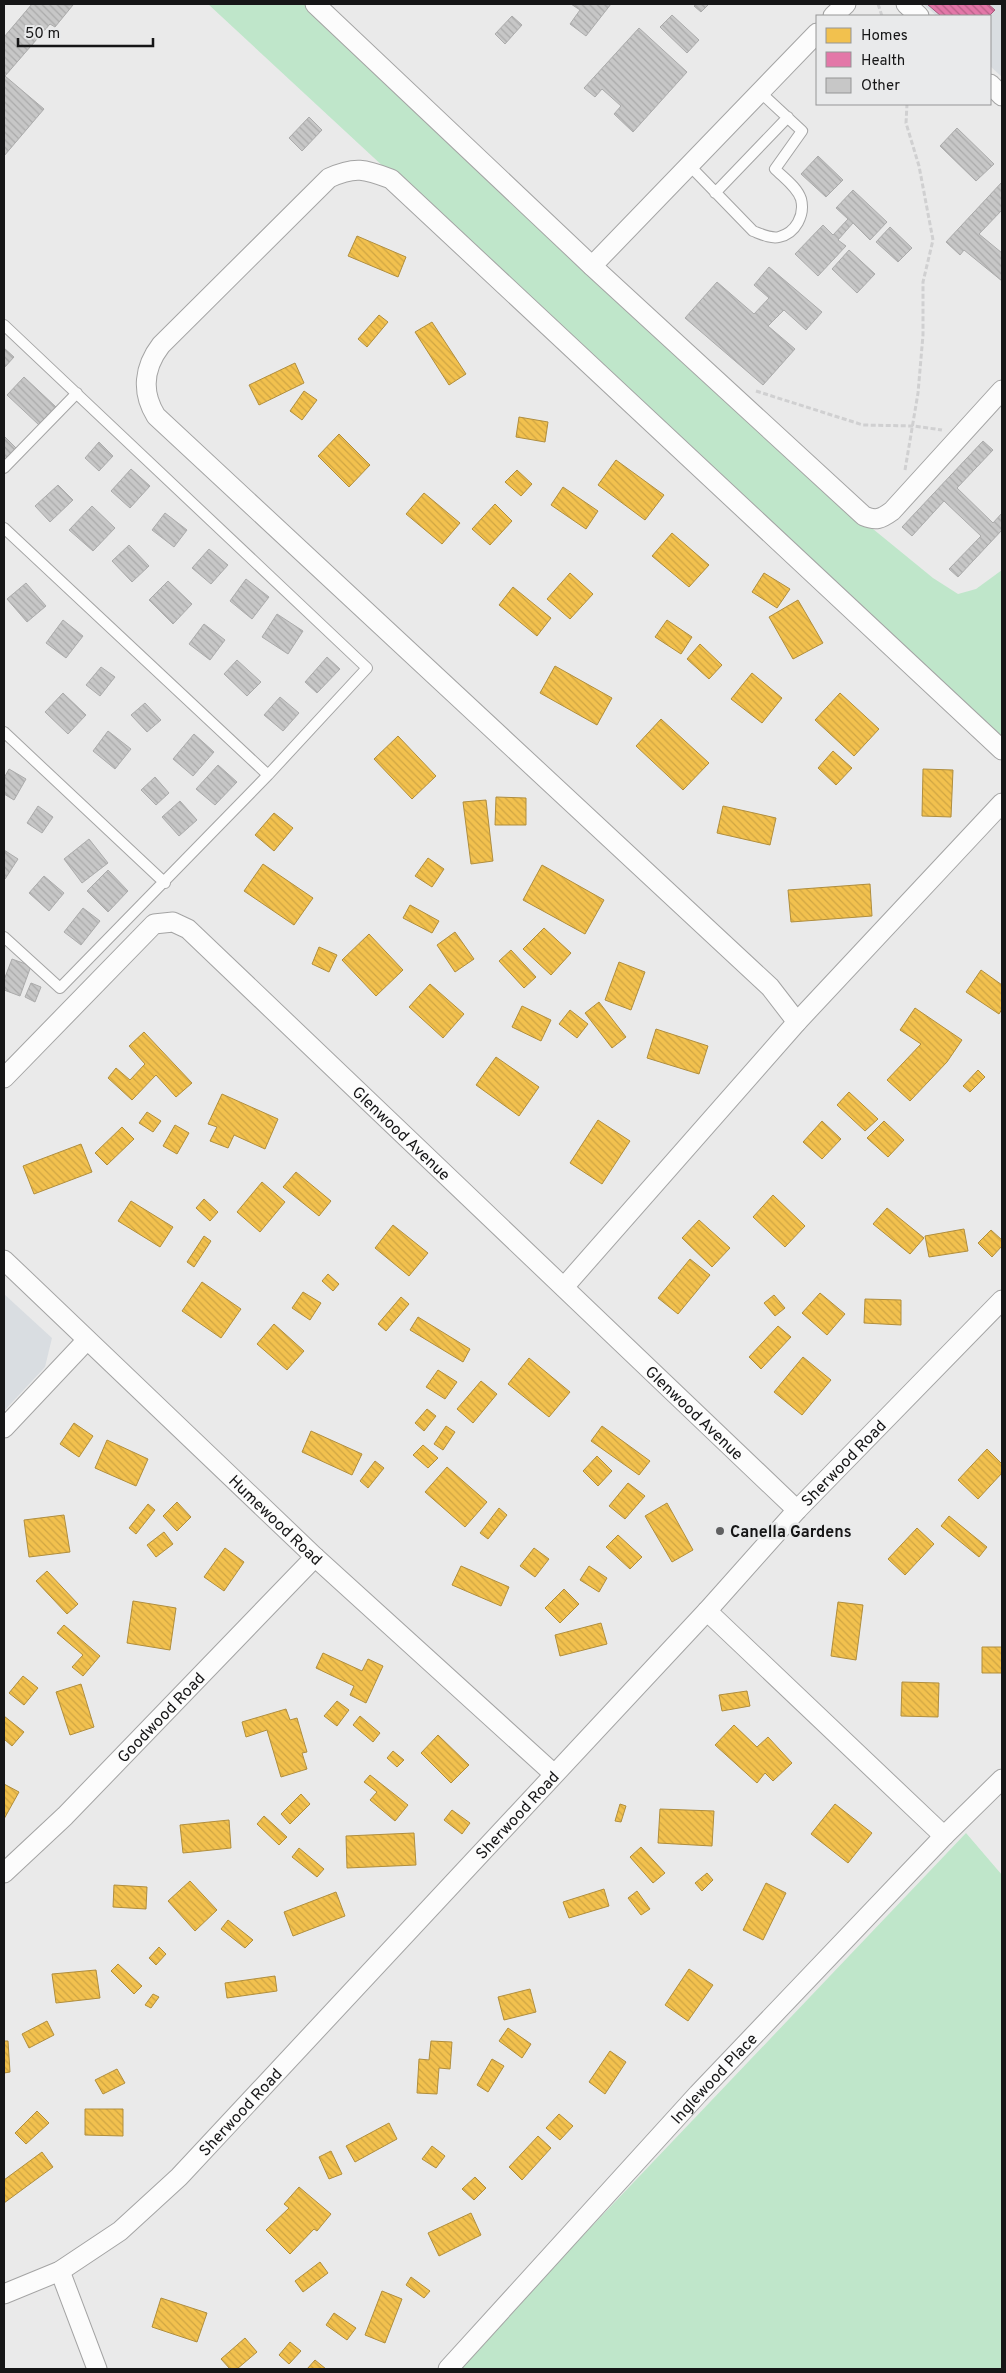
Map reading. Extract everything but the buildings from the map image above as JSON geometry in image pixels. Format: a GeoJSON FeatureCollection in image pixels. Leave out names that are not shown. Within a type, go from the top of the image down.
{"type":"FeatureCollection","features":[{"type":"Feature","properties":{"kind":"street"},"geometry":{"type":"LineString","coordinates":[[315,4],[592,266],[864,516],[873,520],[882,518],[904,498],[1002,390]]}},
{"type":"Feature","properties":{"kind":"street"},"geometry":{"type":"LineString","coordinates":[[834,15],[846,4]]}},
{"type":"Feature","properties":{"kind":"street"},"geometry":{"type":"LineString","coordinates":[[906,4],[918,15]]}},
{"type":"Feature","properties":{"kind":"street"},"geometry":{"type":"LineString","coordinates":[[592,266],[816,34]]}},
{"type":"Feature","properties":{"kind":"street"},"geometry":{"type":"LineString","coordinates":[[991,85],[1002,96]]}},
{"type":"Feature","properties":{"kind":"street"},"geometry":{"type":"LineString","coordinates":[[797,1022],[770,987],[156,416],[146,396],[148,368],[153,355],[329,178],[347,170],[368,170],[391,179],[1002,750]]}},
{"type":"Feature","properties":{"kind":"street"},"geometry":{"type":"LineString","coordinates":[[564,1287],[797,1022],[1002,804]]}},
{"type":"Feature","properties":{"kind":"street","name":"Glenwood Avenue"},"geometry":{"type":"LineString","coordinates":[[4,1078],[154,924],[172,922],[188,929],[797,1510]]}},
{"type":"Feature","properties":{"kind":"street","name":"Humewood Road"},"geometry":{"type":"LineString","coordinates":[[4,1260],[315,1557],[554,1774]]}},
{"type":"Feature","properties":{"kind":"street","name":"Sherwood Road"},"geometry":{"type":"LineString","coordinates":[[4,2294],[60,2271],[120,2232],[179,2177],[707,1611],[797,1510],[1002,1300]]}},
{"type":"Feature","properties":{"kind":"street"},"geometry":{"type":"LineString","coordinates":[[4,1428],[87,1340]]}},
{"type":"Feature","properties":{"kind":"street","name":"Goodwood Road"},"geometry":{"type":"LineString","coordinates":[[4,1873],[65,1816],[315,1557]]}},
{"type":"Feature","properties":{"kind":"street"},"geometry":{"type":"LineString","coordinates":[[707,1611],[944,1836]]}},
{"type":"Feature","properties":{"kind":"street","name":"Inglewood Place"},"geometry":{"type":"LineString","coordinates":[[448,2369],[698,2094],[944,1836],[994,1794],[1002,1779]]}},
{"type":"Feature","properties":{"kind":"street"},"geometry":{"type":"LineString","coordinates":[[60,2271],[97,2369]]}},
{"type":"Feature","properties":{"kind":"lane"},"geometry":{"type":"LineString","coordinates":[[690,165],[753,231],[765,236],[779,237],[798,223],[800,199],[795,188],[776,170],[802,131],[760,92]]}},
{"type":"Feature","properties":{"kind":"lane"},"geometry":{"type":"LineString","coordinates":[[715,193],[788,117]]}},
{"type":"Feature","properties":{"kind":"lane"},"geometry":{"type":"LineString","coordinates":[[4,325],[367,668],[268,775],[60,988],[4,937]]}},
{"type":"Feature","properties":{"kind":"lane"},"geometry":{"type":"LineString","coordinates":[[4,468],[78,393]]}},
{"type":"Feature","properties":{"kind":"lane"},"geometry":{"type":"LineString","coordinates":[[4,528],[268,775]]}},
{"type":"Feature","properties":{"kind":"lane"},"geometry":{"type":"LineString","coordinates":[[4,732],[164,882]]}},
{"type":"Feature","properties":{"kind":"path"},"geometry":{"type":"LineString","coordinates":[[904,498],[904,473],[914,426],[923,335],[923,282],[933,240],[919,166],[906,123],[907,105]]}},
{"type":"Feature","properties":{"kind":"path"},"geometry":{"type":"LineString","coordinates":[[748,388],[863,425],[914,426]]}},
{"type":"Feature","properties":{"kind":"shaded area"},"geometry":{"type":"Polygon","coordinates":[[[923,4],[1002,4],[1002,77],[991,67],[991,15],[936,15],[923,4]]]}},
{"type":"Feature","properties":{"kind":"shaded area"},"geometry":{"type":"Polygon","coordinates":[[[4,1294],[52,1338],[45,1367],[4,1411],[4,1294]]]}},
{"type":"Feature","properties":{"kind":"green space"},"geometry":{"type":"Polygon","coordinates":[[[208,4],[307,4],[862,520],[933,578],[958,594],[976,589],[1002,570],[1002,740],[208,4]]]}},
{"type":"Feature","properties":{"kind":"green space"},"geometry":{"type":"Polygon","coordinates":[[[966,1833],[1002,1875],[1002,2369],[456,2369],[966,1833]]]}},
{"type":"Feature","properties":{"kind":"place","name":"Canella Gardens"},"geometry":{"type":"Point","coordinates":[720,1531]}}]}
